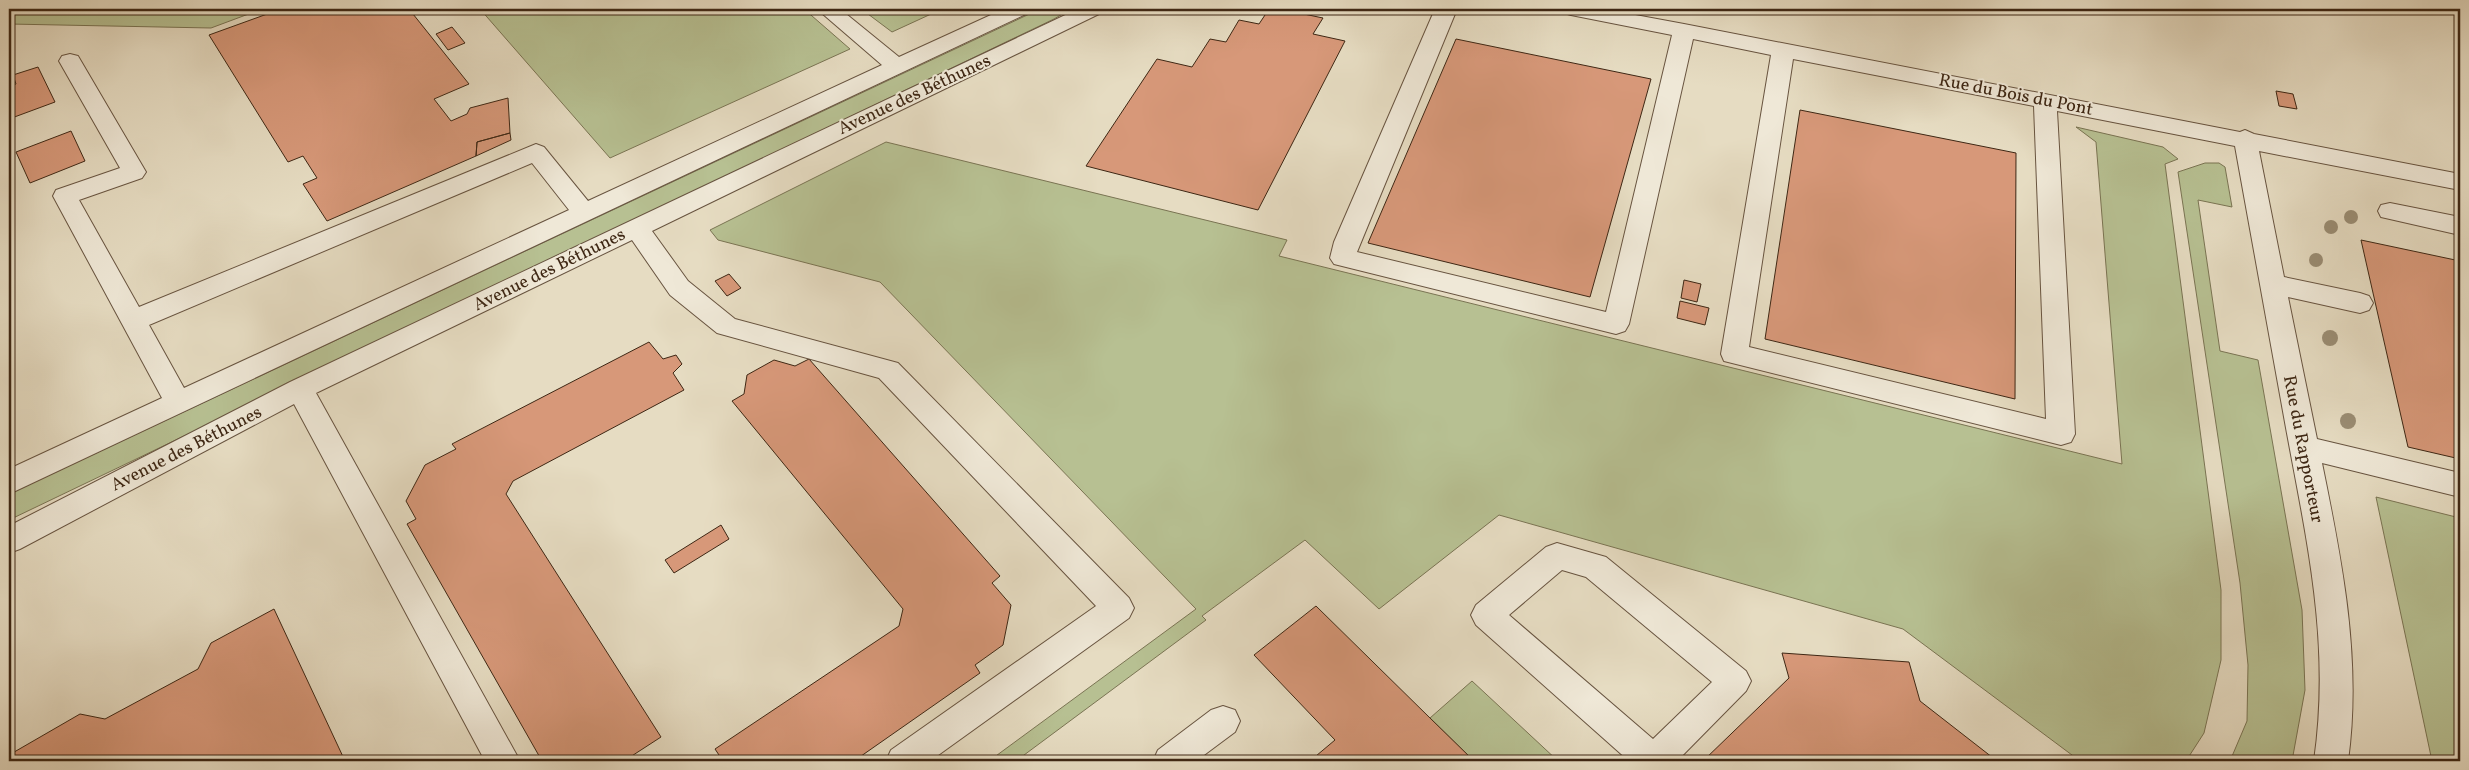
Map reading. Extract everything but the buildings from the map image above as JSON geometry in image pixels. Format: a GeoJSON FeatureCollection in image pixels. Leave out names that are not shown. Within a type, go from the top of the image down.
{"type":"FeatureCollection","features":[{"type":"Feature","properties":{"kind":"street"},"geometry":{"type":"LineString","coordinates":[[830,9],[897,68]]}},
{"type":"Feature","properties":{"kind":"street","name":"Avenue des Béthunes"},"geometry":{"type":"LineString","coordinates":[[9,482],[1021,9]]}},
{"type":"Feature","properties":{"kind":"street","name":"Avenue des Béthunes"},"geometry":{"type":"LineString","coordinates":[[9,540],[300,389],[1094,9]]}},
{"type":"Feature","properties":{"kind":"street"},"geometry":{"type":"LineString","coordinates":[[1446,9],[1343,258],[1616,324],[1684,30]]}},
{"type":"Feature","properties":{"kind":"street","name":"Rue du Bois du Pont"},"geometry":{"type":"LineString","coordinates":[[1571,9],[2245,138],[2460,182]]}},
{"type":"Feature","properties":{"kind":"street"},"geometry":{"type":"LineString","coordinates":[[1783,50],[1734,354],[2061,434],[2045,100]]}},
{"type":"Feature","properties":{"kind":"street"},"geometry":{"type":"LineString","coordinates":[[70,61],[134,172],[65,196],[178,402]]}},
{"type":"Feature","properties":{"kind":"street","name":"Rue du Rapporteur"},"geometry":{"type":"LineString","coordinates":[[2245,138],[2326,565],[2337,665],[2337,730],[2331,761]]}},
{"type":"Feature","properties":{"kind":"street"},"geometry":{"type":"LineString","coordinates":[[134,320],[536,152],[584,213]]}},
{"type":"Feature","properties":{"kind":"street"},"geometry":{"type":"LineString","coordinates":[[2390,211],[2460,226]]}},
{"type":"Feature","properties":{"kind":"street"},"geometry":{"type":"LineString","coordinates":[[636,227],[679,288],[726,326],[888,370],[1118,608],[903,761]]}},
{"type":"Feature","properties":{"kind":"street"},"geometry":{"type":"LineString","coordinates":[[2273,284],[2360,303]]}},
{"type":"Feature","properties":{"kind":"street"},"geometry":{"type":"LineString","coordinates":[[300,389],[503,761]]}},
{"type":"Feature","properties":{"kind":"street"},"geometry":{"type":"LineString","coordinates":[[2304,447],[2460,485]]}},
{"type":"Feature","properties":{"kind":"street"},"geometry":{"type":"LineString","coordinates":[[1557,556],[1595,566],[1735,681],[1653,761],[1488,615],[1557,556]]}},
{"type":"Feature","properties":{"kind":"street"},"geometry":{"type":"LineString","coordinates":[[1170,761],[1223,721]]}},
{"type":"Feature","properties":{"kind":"green space"},"geometry":{"type":"Polygon","coordinates":[[[9,9],[262,9],[211,28],[9,24],[9,9]]]}},
{"type":"Feature","properties":{"kind":"green space"},"geometry":{"type":"Polygon","coordinates":[[[480,9],[804,9],[850,49],[610,158],[480,9]]]}},
{"type":"Feature","properties":{"kind":"green space"},"geometry":{"type":"Polygon","coordinates":[[[866,9],[883,9],[888,13],[898,9],[942,9],[892,32],[868,14],[866,9]]]}},
{"type":"Feature","properties":{"kind":"green space"},"geometry":{"type":"Polygon","coordinates":[[[1040,9],[1071,9],[1054,19],[9,520],[9,494],[1040,9]]]}},
{"type":"Feature","properties":{"kind":"green space"},"geometry":{"type":"Polygon","coordinates":[[[2076,127],[2163,147],[2178,159],[2165,164],[2221,590],[2221,660],[2204,733],[2186,761],[2080,761],[1903,629],[1499,515],[1379,609],[1305,540],[1202,616],[1206,620],[1016,761],[989,761],[1196,609],[880,282],[718,240],[710,230],[886,142],[1287,240],[1279,256],[2122,464],[2096,142],[2076,127]]]}},
{"type":"Feature","properties":{"kind":"green space"},"geometry":{"type":"Polygon","coordinates":[[[2205,163],[2219,163],[2225,167],[2232,207],[2198,200],[2220,351],[2258,360],[2302,610],[2305,690],[2292,761],[2230,761],[2247,721],[2248,665],[2240,583],[2178,172],[2205,163]]]}},
{"type":"Feature","properties":{"kind":"green space"},"geometry":{"type":"Polygon","coordinates":[[[2376,497],[2460,518],[2460,761],[2432,761],[2376,497]]]}},
{"type":"Feature","properties":{"kind":"green space"},"geometry":{"type":"Polygon","coordinates":[[[1472,681],[1558,761],[1474,761],[1430,718],[1472,681]]]}}]}
